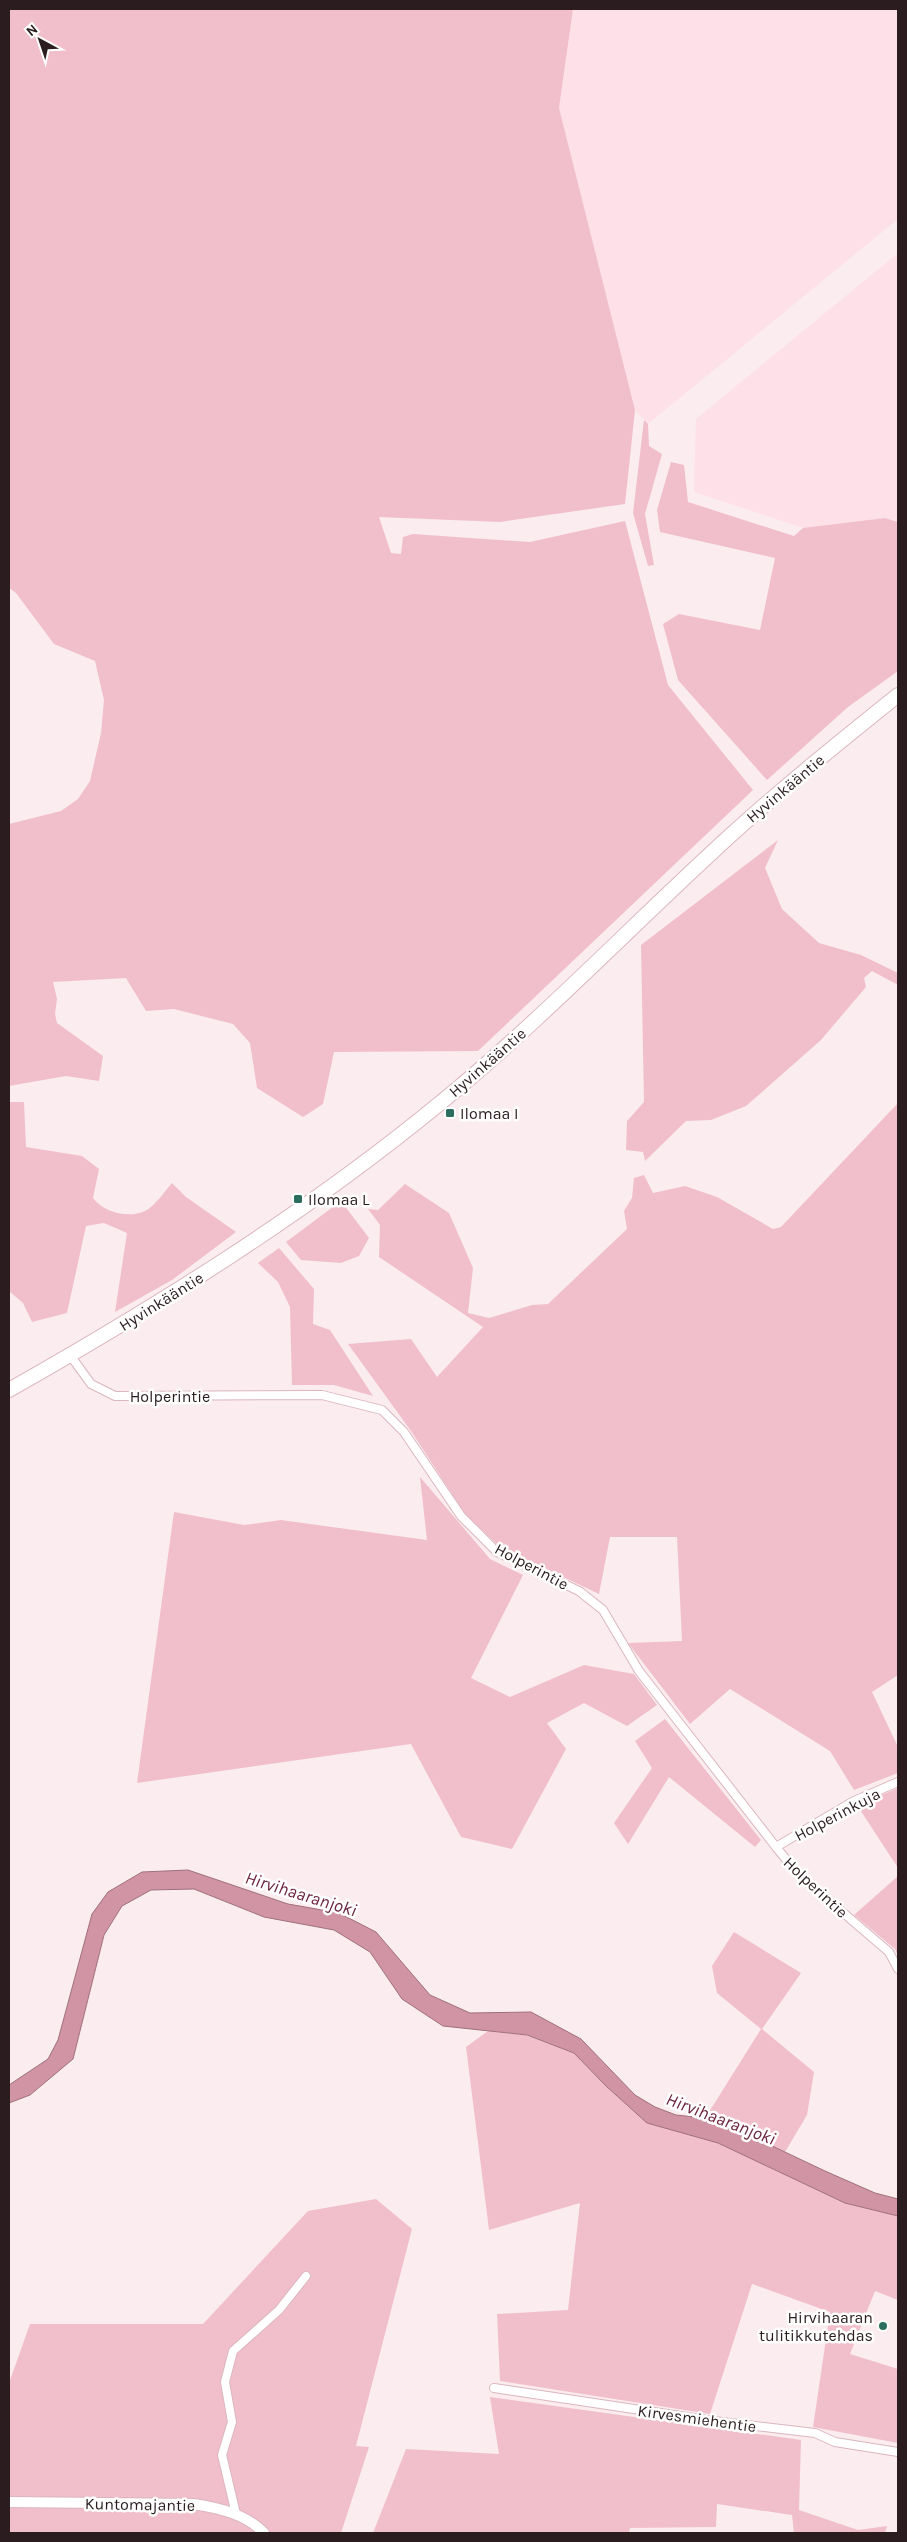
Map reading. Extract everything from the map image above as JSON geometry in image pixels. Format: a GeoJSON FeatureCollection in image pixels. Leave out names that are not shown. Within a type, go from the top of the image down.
{"type":"FeatureCollection","features":[{"type":"Feature","properties":{"kind":"highway","name":"Hyvinkääntie"},"geometry":{"type":"LineString","coordinates":[[9,1390],[250,1245],[362,1165],[513,1041],[774,797],[898,696]]}},
{"type":"Feature","properties":{"kind":"street","name":"Holperintie"},"geometry":{"type":"LineString","coordinates":[[70,1355],[90,1384],[115,1396],[322,1395],[382,1410],[404,1432],[461,1516],[497,1552],[579,1591],[603,1610],[639,1671],[798,1874],[889,1952],[898,1970]]}},
{"type":"Feature","properties":{"kind":"street","name":"Holperinkuja"},"geometry":{"type":"LineString","coordinates":[[776,1847],[854,1801],[898,1782]]}},
{"type":"Feature","properties":{"kind":"street"},"geometry":{"type":"LineString","coordinates":[[236,2514],[222,2454],[232,2422],[225,2382],[233,2351],[278,2310],[306,2276]]}},
{"type":"Feature","properties":{"kind":"street","name":"Kirvesmiehentie"},"geometry":{"type":"LineString","coordinates":[[494,2388],[815,2434],[835,2442],[898,2452]]}},
{"type":"Feature","properties":{"kind":"street","name":"Kuntomajantie"},"geometry":{"type":"LineString","coordinates":[[9,2502],[194,2504],[236,2514],[257,2525],[264,2533]]}},
{"type":"Feature","properties":{"kind":"shaded area"},"geometry":{"type":"Polygon","coordinates":[[[9,9],[573,9],[559,108],[635,410],[625,504],[500,522],[379,517],[391,553],[401,554],[403,537],[413,534],[530,542],[625,521],[668,685],[753,790],[478,1051],[334,1052],[323,1104],[303,1117],[257,1088],[250,1043],[233,1024],[174,1009],[146,1011],[126,978],[53,982],[57,999],[55,1014],[57,1023],[103,1056],[99,1081],[66,1076],[9,1086],[9,824],[61,811],[78,799],[90,781],[101,733],[104,700],[95,661],[54,644],[16,593],[9,588],[9,9]]]}},
{"type":"Feature","properties":{"kind":"shaded area"},"geometry":{"type":"Polygon","coordinates":[[[573,9],[898,9],[898,219],[648,424],[635,410],[559,108],[573,9]]]}},
{"type":"Feature","properties":{"kind":"shaded area"},"geometry":{"type":"Polygon","coordinates":[[[898,253],[898,521],[886,518],[803,528],[694,492],[696,419],[898,253]]]}},
{"type":"Feature","properties":{"kind":"shaded area"},"geometry":{"type":"Polygon","coordinates":[[[644,420],[648,424],[649,446],[662,454],[645,514],[654,565],[648,566],[633,513],[644,420]]]}},
{"type":"Feature","properties":{"kind":"shaded area"},"geometry":{"type":"Polygon","coordinates":[[[671,462],[684,465],[688,502],[794,536],[803,528],[885,518],[898,522],[898,671],[848,707],[767,780],[678,680],[663,624],[679,614],[760,630],[775,558],[660,532],[657,510],[671,462]]]}},
{"type":"Feature","properties":{"kind":"shaded area"},"geometry":{"type":"Polygon","coordinates":[[[778,840],[765,868],[782,909],[819,943],[861,955],[898,973],[898,985],[872,971],[864,978],[866,987],[821,1040],[746,1106],[711,1120],[686,1121],[645,1161],[643,1152],[626,1150],[627,1121],[644,1102],[641,945],[778,840]]]}},
{"type":"Feature","properties":{"kind":"shaded area"},"geometry":{"type":"Polygon","coordinates":[[[9,1102],[24,1102],[26,1147],[82,1156],[99,1169],[93,1198],[103,1207],[116,1213],[124,1214],[145,1211],[156,1202],[172,1183],[186,1197],[236,1232],[172,1280],[115,1312],[127,1233],[104,1223],[86,1226],[67,1313],[32,1322],[23,1303],[9,1291],[9,1102]]]}},
{"type":"Feature","properties":{"kind":"shaded area"},"geometry":{"type":"Polygon","coordinates":[[[898,1103],[898,1675],[872,1692],[898,1747],[898,1773],[854,1790],[830,1751],[730,1689],[690,1724],[628,1643],[682,1641],[677,1537],[610,1537],[599,1594],[500,1547],[465,1514],[411,1431],[348,1344],[411,1339],[437,1377],[483,1327],[379,1257],[380,1225],[368,1209],[378,1210],[405,1184],[449,1213],[473,1268],[468,1313],[489,1318],[532,1305],[548,1304],[627,1229],[624,1211],[632,1198],[634,1178],[644,1175],[653,1193],[685,1186],[717,1197],[773,1229],[781,1227],[898,1103]]]}},
{"type":"Feature","properties":{"kind":"shaded area"},"geometry":{"type":"Polygon","coordinates":[[[341,1201],[369,1238],[359,1256],[341,1263],[301,1260],[286,1242],[341,1201]]]}},
{"type":"Feature","properties":{"kind":"shaded area"},"geometry":{"type":"Polygon","coordinates":[[[279,1248],[314,1289],[313,1324],[330,1330],[373,1396],[334,1385],[292,1385],[290,1307],[278,1282],[258,1263],[279,1248]]]}},
{"type":"Feature","properties":{"kind":"shaded area"},"geometry":{"type":"Polygon","coordinates":[[[420,1477],[490,1559],[523,1575],[471,1678],[510,1697],[584,1665],[634,1674],[657,1705],[627,1726],[584,1703],[547,1723],[566,1749],[512,1849],[461,1837],[411,1744],[137,1783],[174,1512],[244,1525],[281,1520],[427,1540],[420,1477]]]}},
{"type":"Feature","properties":{"kind":"shaded area"},"geometry":{"type":"Polygon","coordinates":[[[665,1719],[761,1840],[755,1847],[669,1777],[628,1844],[614,1823],[652,1768],[635,1741],[665,1719]]]}},
{"type":"Feature","properties":{"kind":"shaded area"},"geometry":{"type":"Polygon","coordinates":[[[898,1788],[898,1868],[857,1805],[898,1788]]]}},
{"type":"Feature","properties":{"kind":"shaded area"},"geometry":{"type":"Polygon","coordinates":[[[188,1870],[288,1904],[339,1913],[376,1932],[430,1995],[470,2013],[531,2012],[581,2039],[635,2095],[655,2107],[676,2115],[695,2117],[749,2135],[875,2193],[898,2199],[898,2216],[845,2203],[718,2143],[647,2123],[606,2086],[574,2053],[527,2035],[443,2026],[402,1999],[370,1952],[334,1930],[264,1917],[194,1889],[151,1890],[122,1906],[104,1935],[73,2059],[30,2095],[9,2103],[9,2085],[48,2059],[58,2040],[92,1914],[108,1892],[142,1872],[188,1870]]]}},
{"type":"Feature","properties":{"kind":"shaded area"},"geometry":{"type":"Polygon","coordinates":[[[898,1876],[898,1956],[895,1949],[854,1915],[898,1876]]]}},
{"type":"Feature","properties":{"kind":"shaded area"},"geometry":{"type":"Polygon","coordinates":[[[734,1932],[801,1973],[762,2029],[814,2072],[807,2115],[785,2152],[749,2135],[704,2120],[761,2029],[717,1993],[712,1966],[734,1932]]]}},
{"type":"Feature","properties":{"kind":"shaded area"},"geometry":{"type":"Polygon","coordinates":[[[488,2031],[525,2035],[574,2053],[606,2086],[647,2123],[718,2143],[845,2203],[898,2216],[898,2300],[875,2291],[850,2354],[898,2369],[898,2443],[813,2427],[830,2312],[752,2284],[710,2414],[500,2381],[497,2314],[568,2310],[580,2203],[489,2230],[466,2047],[488,2031]]]}},
{"type":"Feature","properties":{"kind":"shaded area"},"geometry":{"type":"Polygon","coordinates":[[[376,2199],[412,2229],[356,2446],[369,2447],[341,2533],[9,2533],[9,2383],[30,2324],[203,2324],[308,2211],[376,2199]]]}},
{"type":"Feature","properties":{"kind":"shaded area"},"geometry":{"type":"Polygon","coordinates":[[[490,2397],[801,2440],[799,2510],[858,2530],[887,2526],[885,2533],[794,2533],[792,2515],[717,2504],[716,2527],[630,2528],[629,2533],[373,2533],[406,2449],[499,2454],[490,2397]]]}},
{"type":"Feature","properties":{"kind":"place","name":"Ilomaa I"},"geometry":{"type":"Point","coordinates":[450,1113]}},
{"type":"Feature","properties":{"kind":"place","name":"Ilomaa L"},"geometry":{"type":"Point","coordinates":[298,1199]}},
{"type":"Feature","properties":{"kind":"place","name":"Hirvihaaran tulitikkutehdas"},"geometry":{"type":"Point","coordinates":[883,2326]}},
{"type":"Feature","properties":{"kind":"water label","name":"Hirvihaaranjoki"},"geometry":{"type":"Point","coordinates":[301,1894]}},
{"type":"Feature","properties":{"kind":"water label","name":"Hirvihaaranjoki"},"geometry":{"type":"Point","coordinates":[721,2119]}}]}
